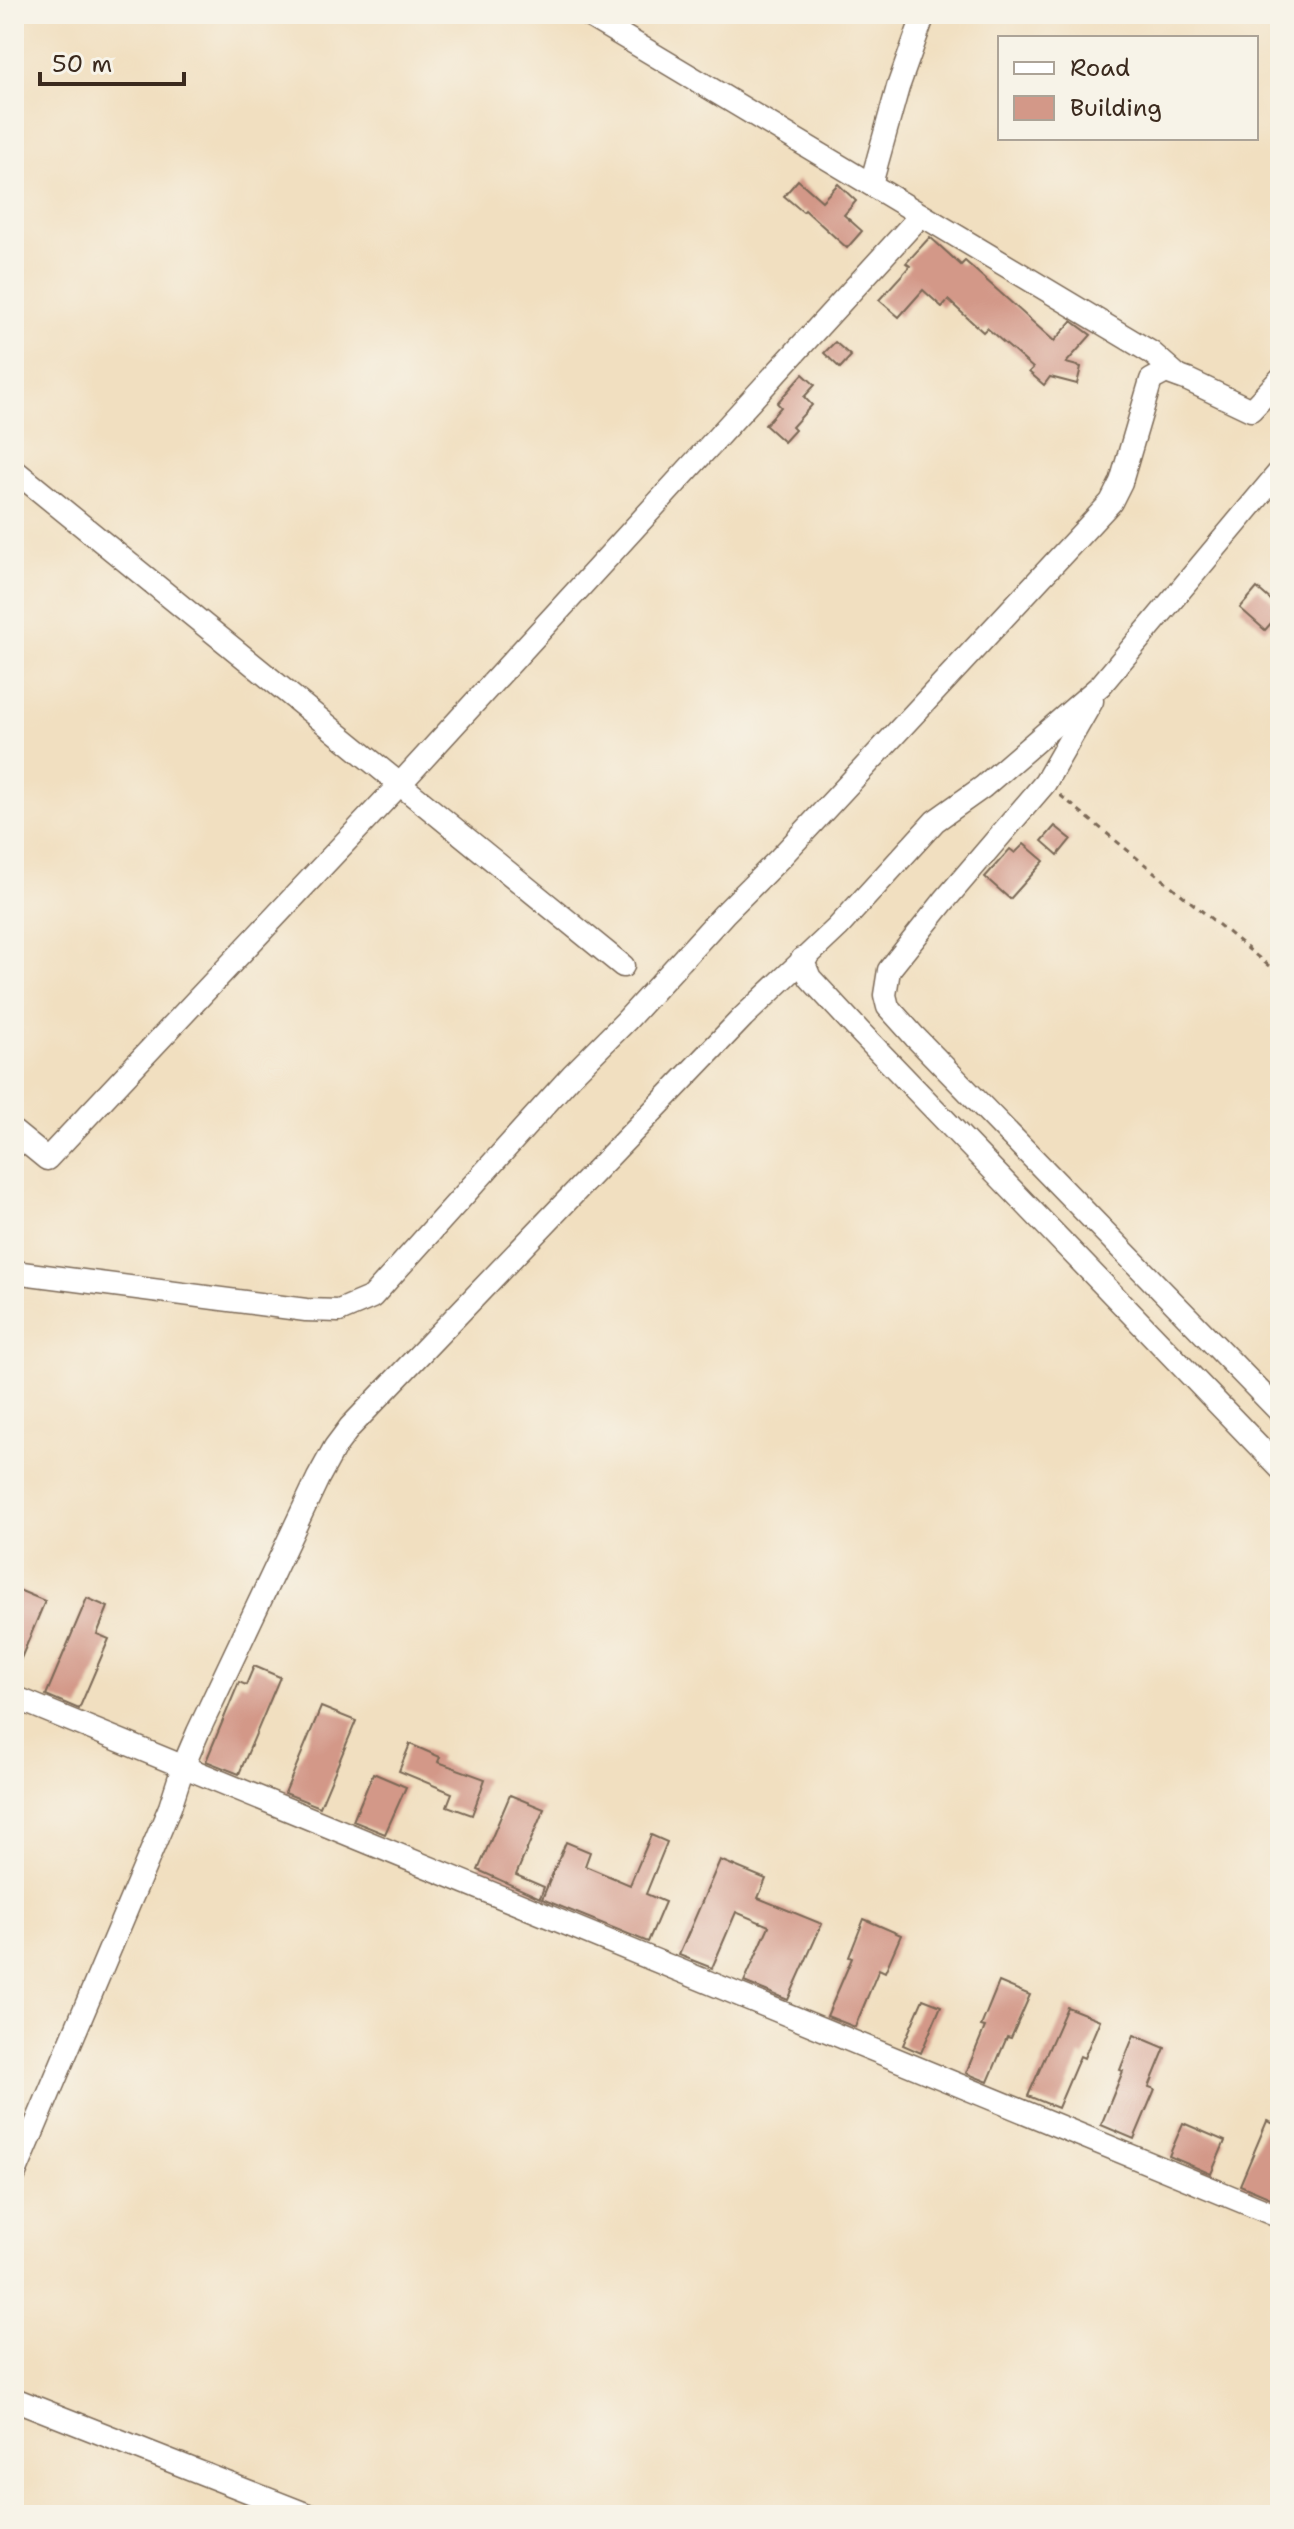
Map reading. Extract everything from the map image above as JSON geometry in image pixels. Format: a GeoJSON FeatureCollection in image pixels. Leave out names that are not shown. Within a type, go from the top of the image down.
{"type":"FeatureCollection","features":[{"type":"Feature","properties":{"kind":"street"},"geometry":{"type":"LineString","coordinates":[[586,14],[1152,353],[1178,376]]}},
{"type":"Feature","properties":{"kind":"street"},"geometry":{"type":"LineString","coordinates":[[871,184],[898,87],[924,14]]}},
{"type":"Feature","properties":{"kind":"street"},"geometry":{"type":"LineString","coordinates":[[14,1132],[47,1159],[400,784],[921,215]]}},
{"type":"Feature","properties":{"kind":"street"},"geometry":{"type":"LineString","coordinates":[[14,1272],[306,1310],[339,1311],[372,1297],[572,1075],[780,858],[1111,502],[1121,482],[1151,380],[1166,372],[1251,410],[1280,379]]}},
{"type":"Feature","properties":{"kind":"street"},"geometry":{"type":"LineString","coordinates":[[14,470],[623,966]]}},
{"type":"Feature","properties":{"kind":"street"},"geometry":{"type":"LineString","coordinates":[[14,2176],[170,1807],[183,1767],[335,1447],[350,1427],[743,1017],[838,927],[935,821],[983,787],[1101,685],[1280,471]]}},
{"type":"Feature","properties":{"kind":"street"},"geometry":{"type":"LineString","coordinates":[[1101,685],[1045,783],[889,970],[885,995],[888,1007],[915,1037],[1280,1412]]}},
{"type":"Feature","properties":{"kind":"street"},"geometry":{"type":"LineString","coordinates":[[802,959],[810,978],[863,1035],[1280,1468]]}},
{"type":"Feature","properties":{"kind":"street"},"geometry":{"type":"LineString","coordinates":[[14,1697],[1280,2217]]}},
{"type":"Feature","properties":{"kind":"street"},"geometry":{"type":"LineString","coordinates":[[14,2399],[308,2515]]}},
{"type":"Feature","properties":{"kind":"path"},"geometry":{"type":"LineString","coordinates":[[1045,783],[1280,975]]}},
{"type":"Feature","properties":{"kind":"building"},"geometry":{"type":"Polygon","coordinates":[[[798,180],[822,201],[838,184],[856,201],[844,215],[862,231],[847,248],[805,210],[803,212],[784,196],[798,180]]]}},
{"type":"Feature","properties":{"kind":"building"},"geometry":{"type":"Polygon","coordinates":[[[930,237],[961,265],[965,261],[1054,341],[1072,321],[1091,335],[1066,363],[1081,367],[1077,384],[1050,377],[1044,385],[1029,372],[1033,368],[987,328],[983,332],[948,300],[942,307],[923,290],[899,317],[879,300],[910,266],[906,263],[930,237]]]}},
{"type":"Feature","properties":{"kind":"building"},"geometry":{"type":"Polygon","coordinates":[[[835,342],[851,356],[840,368],[824,353],[835,342]]]}},
{"type":"Feature","properties":{"kind":"building"},"geometry":{"type":"Polygon","coordinates":[[[803,374],[815,385],[804,397],[812,405],[792,427],[795,430],[784,442],[765,425],[781,407],[777,403],[803,374]]]}},
{"type":"Feature","properties":{"kind":"building"},"geometry":{"type":"Polygon","coordinates":[[[1257,588],[1280,608],[1280,613],[1265,630],[1240,608],[1257,588]]]}},
{"type":"Feature","properties":{"kind":"building"},"geometry":{"type":"Polygon","coordinates":[[[1055,826],[1071,839],[1058,855],[1042,841],[1055,826]]]}},
{"type":"Feature","properties":{"kind":"building"},"geometry":{"type":"Polygon","coordinates":[[[1024,844],[1044,861],[1010,899],[985,877],[1010,849],[1015,853],[1024,844]]]}},
{"type":"Feature","properties":{"kind":"building"},"geometry":{"type":"Polygon","coordinates":[[[14,1588],[45,1601],[14,1675],[14,1588]]]}},
{"type":"Feature","properties":{"kind":"building"},"geometry":{"type":"Polygon","coordinates":[[[87,1598],[108,1607],[97,1634],[109,1639],[79,1709],[46,1695],[87,1598]]]}},
{"type":"Feature","properties":{"kind":"building"},"geometry":{"type":"Polygon","coordinates":[[[254,1666],[280,1677],[239,1774],[206,1761],[239,1682],[246,1685],[254,1666]]]}},
{"type":"Feature","properties":{"kind":"building"},"geometry":{"type":"Polygon","coordinates":[[[321,1707],[356,1721],[320,1807],[285,1793],[321,1707]]]}},
{"type":"Feature","properties":{"kind":"building"},"geometry":{"type":"Polygon","coordinates":[[[410,1744],[440,1757],[438,1762],[485,1779],[472,1815],[447,1806],[452,1793],[399,1771],[410,1744]]]}},
{"type":"Feature","properties":{"kind":"building"},"geometry":{"type":"Polygon","coordinates":[[[373,1773],[406,1787],[385,1834],[353,1821],[373,1773]]]}},
{"type":"Feature","properties":{"kind":"building"},"geometry":{"type":"Polygon","coordinates":[[[510,1795],[544,1809],[516,1875],[544,1887],[540,1898],[478,1870],[510,1795]]]}},
{"type":"Feature","properties":{"kind":"building"},"geometry":{"type":"Polygon","coordinates":[[[651,1835],[667,1842],[646,1894],[665,1902],[648,1942],[542,1899],[566,1842],[590,1852],[585,1866],[630,1885],[651,1835]]]}},
{"type":"Feature","properties":{"kind":"building"},"geometry":{"type":"Polygon","coordinates":[[[720,1860],[766,1879],[758,1898],[822,1924],[788,2000],[744,1982],[769,1926],[736,1912],[712,1968],[679,1955],[720,1860]]]}},
{"type":"Feature","properties":{"kind":"building"},"geometry":{"type":"Polygon","coordinates":[[[864,1919],[901,1935],[885,1972],[879,1969],[855,2027],[827,2016],[852,1958],[849,1957],[864,1919]]]}},
{"type":"Feature","properties":{"kind":"building"},"geometry":{"type":"Polygon","coordinates":[[[999,1982],[1030,1995],[1011,2038],[1007,2037],[988,2082],[966,2073],[999,1982]]]}},
{"type":"Feature","properties":{"kind":"building"},"geometry":{"type":"Polygon","coordinates":[[[923,1999],[941,2006],[921,2053],[903,2045],[923,1999]]]}},
{"type":"Feature","properties":{"kind":"building"},"geometry":{"type":"Polygon","coordinates":[[[1067,2007],[1100,2020],[1084,2058],[1080,2056],[1058,2108],[1028,2096],[1067,2007]]]}},
{"type":"Feature","properties":{"kind":"building"},"geometry":{"type":"Polygon","coordinates":[[[1134,2035],[1165,2048],[1149,2087],[1155,2089],[1134,2139],[1101,2125],[1134,2035]]]}},
{"type":"Feature","properties":{"kind":"building"},"geometry":{"type":"Polygon","coordinates":[[[1267,2121],[1280,2126],[1280,2179],[1275,2191],[1280,2193],[1280,2202],[1240,2185],[1267,2121]]]}},
{"type":"Feature","properties":{"kind":"building"},"geometry":{"type":"Polygon","coordinates":[[[1183,2123],[1225,2141],[1211,2174],[1169,2156],[1183,2123]]]}}]}
